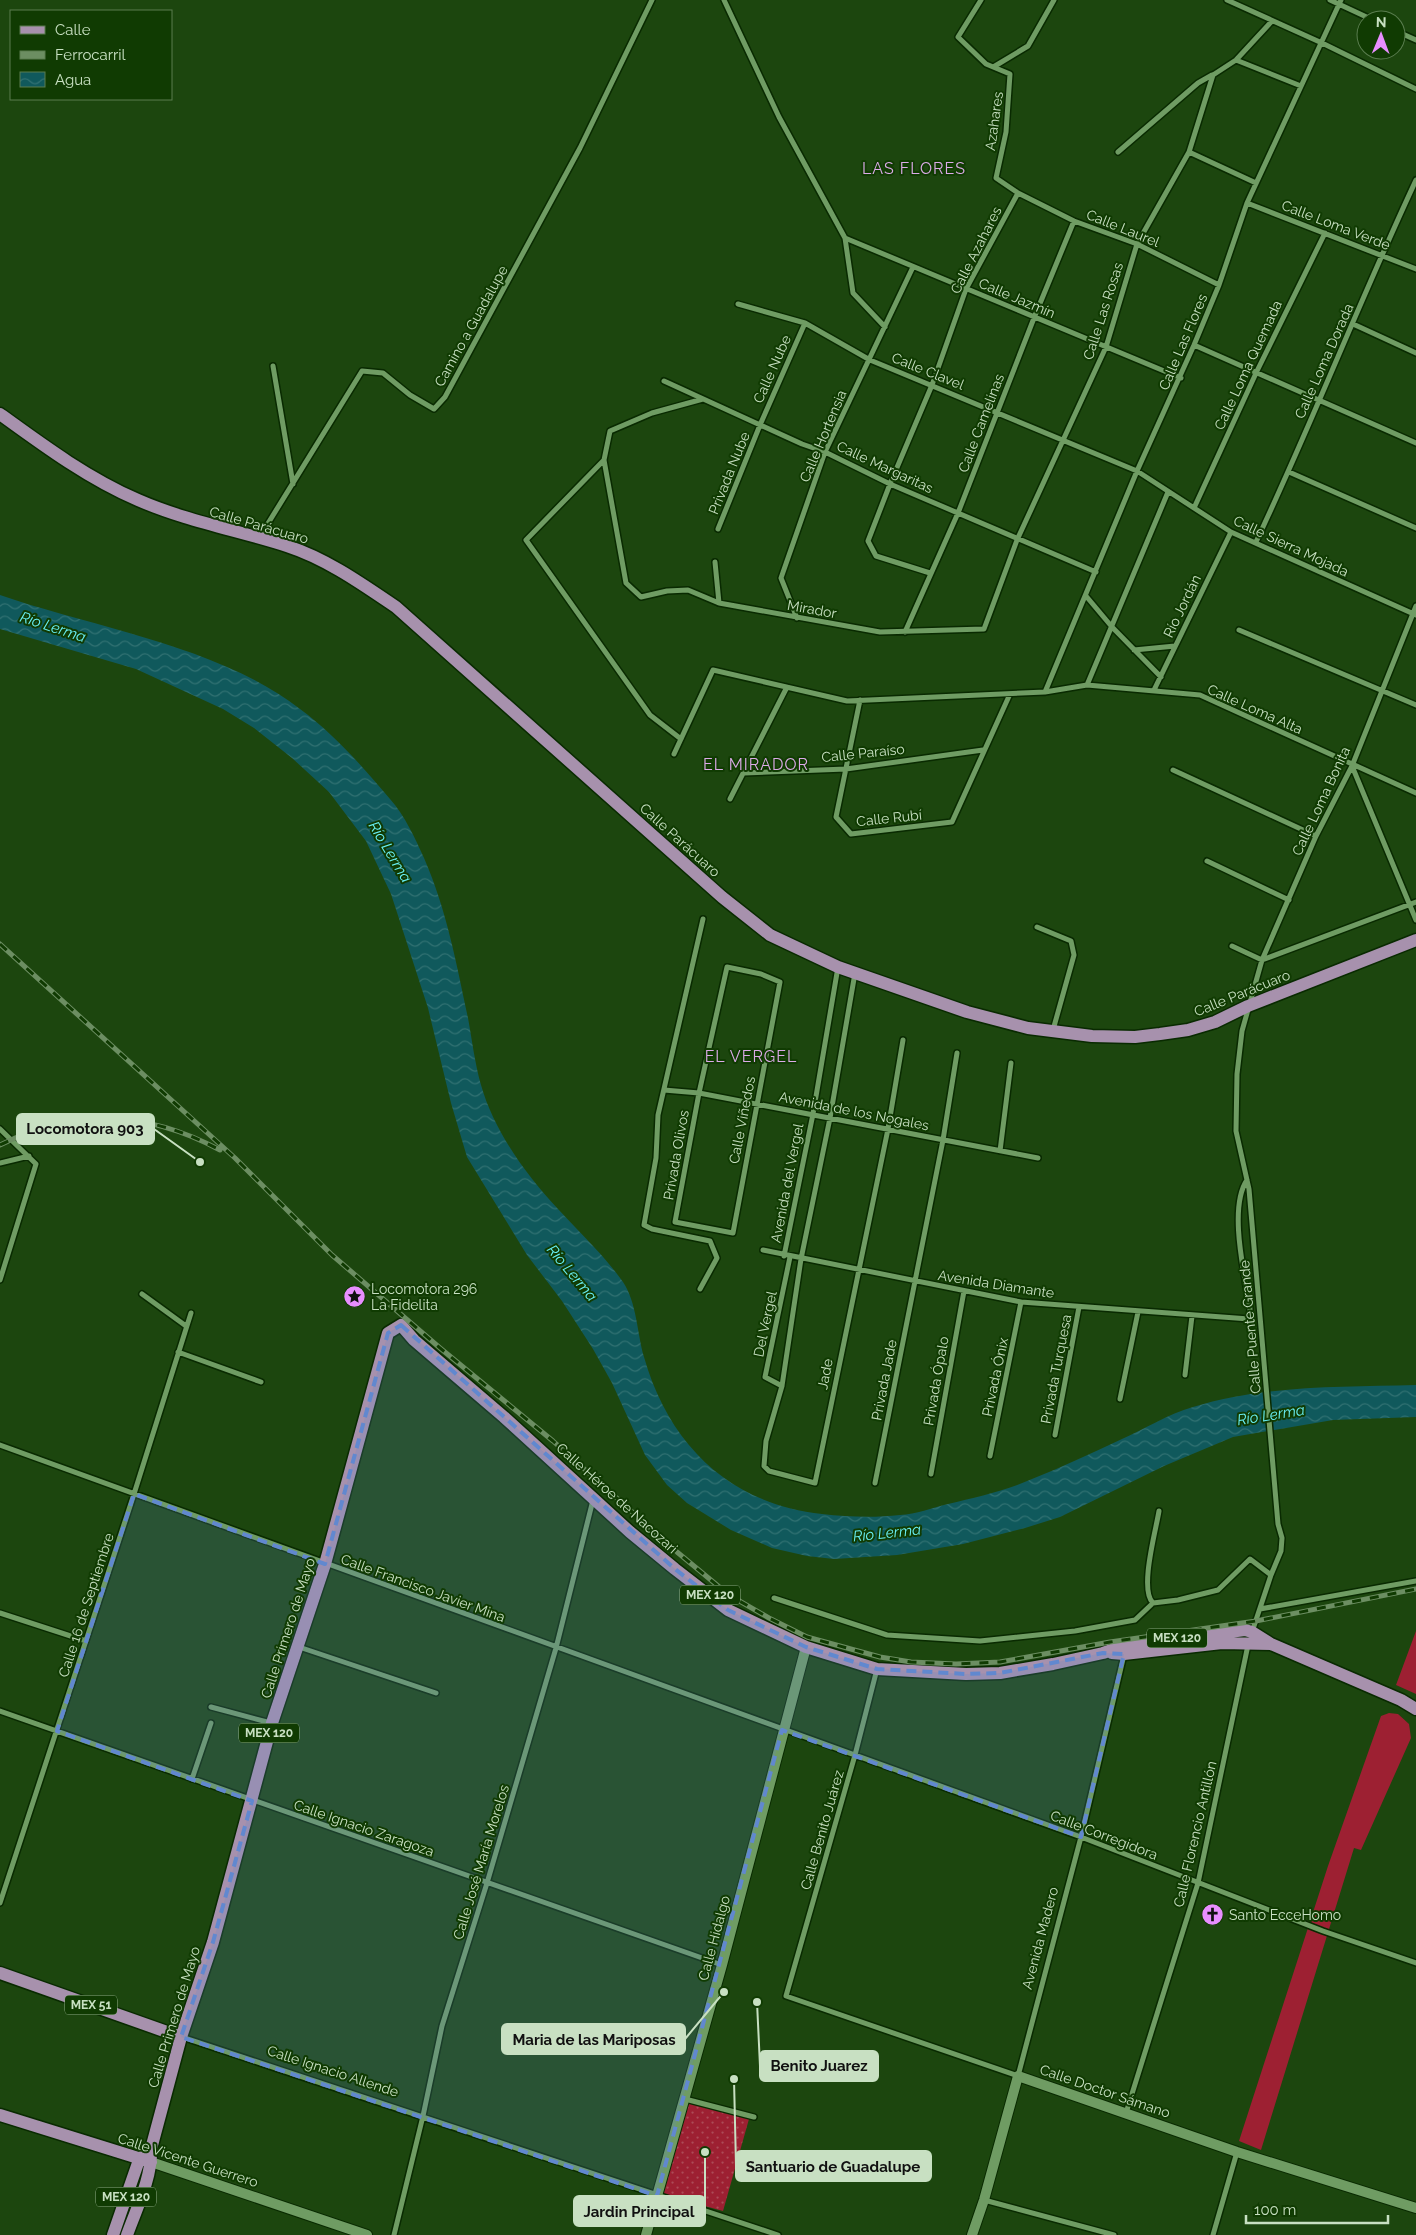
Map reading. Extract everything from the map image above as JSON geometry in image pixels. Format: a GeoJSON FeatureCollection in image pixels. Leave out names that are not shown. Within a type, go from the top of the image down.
{"type":"FeatureCollection","features":[{"type":"Feature","properties":{"kind":"main road","name":"Calle Parácuaro"},"geometry":{"type":"LineString","coordinates":[[0,414],[83,471],[138,500],[202,524],[288,546],[317,558],[351,577],[396,607],[722,897],[770,935],[855,973],[968,1012],[1028,1028],[1092,1036],[1135,1037],[1188,1030],[1216,1022],[1248,1006],[1416,940]]}},
{"type":"Feature","properties":{"kind":"main road","name":"Calle Héroe de Nacozari"},"geometry":{"type":"LineString","coordinates":[[401,1325],[414,1340],[504,1417],[630,1532],[728,1610],[806,1646],[877,1669],[936,1673],[1000,1673],[1125,1649],[1222,1643],[1250,1637]]}},
{"type":"Feature","properties":{"kind":"main road","name":"Calle Primero de Mayo"},"geometry":{"type":"LineString","coordinates":[[113,2235],[151,2149],[181,2037],[214,1942],[228,1882],[252,1801],[272,1723],[299,1647],[325,1564],[388,1332],[401,1325]]}},
{"type":"Feature","properties":{"kind":"main road"},"geometry":{"type":"LineString","coordinates":[[1250,1637],[1271,1644],[1401,1700],[1416,1710]]}},
{"type":"Feature","properties":{"kind":"main road"},"geometry":{"type":"LineString","coordinates":[[1401,1700],[1416,1703]]}},
{"type":"Feature","properties":{"kind":"main road","name":"Calle Ignacio Allende"},"geometry":{"type":"LineString","coordinates":[[0,1973],[181,2037]]}},
{"type":"Feature","properties":{"kind":"main road","name":"Calle Vicente Guerrero"},"geometry":{"type":"LineString","coordinates":[[0,2115],[145,2161]]}},
{"type":"Feature","properties":{"kind":"main road","name":"Calle Primero de Mayo"},"geometry":{"type":"LineString","coordinates":[[127,2235],[145,2161]]}},
{"type":"Feature","properties":{"kind":"street","name":"Camino a Guadalupe"},"geometry":{"type":"LineString","coordinates":[[258,538],[362,371],[383,373],[410,395],[434,409],[445,397],[580,148],[652,0]]}},
{"type":"Feature","properties":{"kind":"street"},"geometry":{"type":"LineString","coordinates":[[724,0],[779,117],[845,238],[853,293],[885,327]]}},
{"type":"Feature","properties":{"kind":"street","name":"Azahares"},"geometry":{"type":"LineString","coordinates":[[981,0],[958,37],[986,64],[996,66],[1010,74],[1006,132],[996,178],[1018,193]]}},
{"type":"Feature","properties":{"kind":"street"},"geometry":{"type":"LineString","coordinates":[[996,66],[1028,46],[1054,0]]}},
{"type":"Feature","properties":{"kind":"street"},"geometry":{"type":"LineString","coordinates":[[1227,0],[1322,43],[1416,89]]}},
{"type":"Feature","properties":{"kind":"street"},"geometry":{"type":"LineString","coordinates":[[1330,0],[1340,2],[1356,11]]}},
{"type":"Feature","properties":{"kind":"street","name":"Calle Las Flores"},"geometry":{"type":"LineString","coordinates":[[1045,692],[1137,471],[1181,378],[1218,285],[1247,203],[1340,2]]}},
{"type":"Feature","properties":{"kind":"street"},"geometry":{"type":"LineString","coordinates":[[1118,152],[1198,83],[1236,60],[1272,21]]}},
{"type":"Feature","properties":{"kind":"street"},"geometry":{"type":"LineString","coordinates":[[1236,60],[1301,86]]}},
{"type":"Feature","properties":{"kind":"street","name":"Calle Las Rosas"},"geometry":{"type":"LineString","coordinates":[[984,629],[1017,540],[1106,347],[1137,244],[1189,152],[1213,75]]}},
{"type":"Feature","properties":{"kind":"street"},"geometry":{"type":"LineString","coordinates":[[1189,152],[1256,184]]}},
{"type":"Feature","properties":{"kind":"street","name":"Calle Loma Dorada"},"geometry":{"type":"LineString","coordinates":[[1256,542],[1289,472],[1319,398],[1382,255],[1414,189],[1416,180]]}},
{"type":"Feature","properties":{"kind":"street","name":"Calle Laurel"},"geometry":{"type":"LineString","coordinates":[[1018,193],[1074,220],[1137,244],[1218,285]]}},
{"type":"Feature","properties":{"kind":"street","name":"Calle Azahares"},"geometry":{"type":"LineString","coordinates":[[930,573],[876,556],[868,541],[932,385],[966,289],[1018,193]]}},
{"type":"Feature","properties":{"kind":"street","name":"Calle Loma Verde"},"geometry":{"type":"LineString","coordinates":[[1247,203],[1416,269]]}},
{"type":"Feature","properties":{"kind":"street","name":"Calle Camelinas"},"geometry":{"type":"LineString","coordinates":[[905,632],[958,513],[996,412],[1074,220]]}},
{"type":"Feature","properties":{"kind":"street","name":"Calle Loma Quemada"},"geometry":{"type":"LineString","coordinates":[[1194,508],[1257,371],[1325,233]]}},
{"type":"Feature","properties":{"kind":"street","name":"Calle Jazmín"},"geometry":{"type":"LineString","coordinates":[[845,238],[1181,378]]}},
{"type":"Feature","properties":{"kind":"street","name":"Calle Hortensia"},"geometry":{"type":"LineString","coordinates":[[797,618],[781,578],[825,452],[913,267]]}},
{"type":"Feature","properties":{"kind":"street","name":"Calle Clavel"},"geometry":{"type":"LineString","coordinates":[[738,304],[805,323],[870,360],[1137,471]]}},
{"type":"Feature","properties":{"kind":"street","name":"Calle Nube"},"geometry":{"type":"LineString","coordinates":[[760,425],[805,323]]}},
{"type":"Feature","properties":{"kind":"street"},"geometry":{"type":"LineString","coordinates":[[1353,324],[1416,353]]}},
{"type":"Feature","properties":{"kind":"street"},"geometry":{"type":"LineString","coordinates":[[1194,345],[1319,398],[1416,443]]}},
{"type":"Feature","properties":{"kind":"street"},"geometry":{"type":"LineString","coordinates":[[274,366],[293,484]]}},
{"type":"Feature","properties":{"kind":"street","name":"Calle Margaritas"},"geometry":{"type":"LineString","coordinates":[[664,381],[802,444],[825,452],[890,484],[1017,540],[1096,572]]}},
{"type":"Feature","properties":{"kind":"street"},"geometry":{"type":"LineString","coordinates":[[681,739],[650,715],[526,540],[604,460],[610,431],[652,413],[703,399]]}},
{"type":"Feature","properties":{"kind":"street","name":"Privada Nube"},"geometry":{"type":"LineString","coordinates":[[718,529],[760,425]]}},
{"type":"Feature","properties":{"kind":"street","name":"Mirador"},"geometry":{"type":"LineString","coordinates":[[604,460],[626,583],[641,597],[667,591],[688,590],[719,603],[880,632],[984,629]]}},
{"type":"Feature","properties":{"kind":"street","name":"Calle Sierra Mojada"},"geometry":{"type":"LineString","coordinates":[[1137,471],[1230,532],[1414,614]]}},
{"type":"Feature","properties":{"kind":"street"},"geometry":{"type":"LineString","coordinates":[[1289,472],[1416,528]]}},
{"type":"Feature","properties":{"kind":"street"},"geometry":{"type":"LineString","coordinates":[[1087,685],[1168,492]]}},
{"type":"Feature","properties":{"kind":"street","name":"Río Jordán"},"geometry":{"type":"LineString","coordinates":[[1154,690],[1230,532]]}},
{"type":"Feature","properties":{"kind":"street"},"geometry":{"type":"LineString","coordinates":[[716,562],[719,603]]}},
{"type":"Feature","properties":{"kind":"street"},"geometry":{"type":"LineString","coordinates":[[1086,596],[1112,627],[1160,677]]}},
{"type":"Feature","properties":{"kind":"street","name":"Calle Loma Bonita"},"geometry":{"type":"LineString","coordinates":[[1248,1006],[1262,960],[1316,836],[1352,766],[1416,606]]}},
{"type":"Feature","properties":{"kind":"street"},"geometry":{"type":"LineString","coordinates":[[1239,630],[1416,705]]}},
{"type":"Feature","properties":{"kind":"street"},"geometry":{"type":"LineString","coordinates":[[1134,650],[1175,646]]}},
{"type":"Feature","properties":{"kind":"street"},"geometry":{"type":"LineString","coordinates":[[674,754],[713,670],[847,700],[1045,692]]}},
{"type":"Feature","properties":{"kind":"street","name":"Calle Loma Alta"},"geometry":{"type":"LineString","coordinates":[[1045,692],[1087,685],[1200,695],[1352,766],[1416,793]]}},
{"type":"Feature","properties":{"kind":"street"},"geometry":{"type":"LineString","coordinates":[[730,799],[787,687]]}},
{"type":"Feature","properties":{"kind":"street"},"geometry":{"type":"LineString","coordinates":[[983,750],[1010,694]]}},
{"type":"Feature","properties":{"kind":"street"},"geometry":{"type":"LineString","coordinates":[[846,768],[860,700]]}},
{"type":"Feature","properties":{"kind":"street","name":"Calle Paraíso"},"geometry":{"type":"LineString","coordinates":[[744,773],[846,768],[983,750]]}},
{"type":"Feature","properties":{"kind":"street","name":"Calle Rubí"},"geometry":{"type":"LineString","coordinates":[[846,768],[836,817],[852,834],[952,822],[983,750]]}},
{"type":"Feature","properties":{"kind":"street"},"geometry":{"type":"LineString","coordinates":[[1352,766],[1416,920]]}},
{"type":"Feature","properties":{"kind":"street"},"geometry":{"type":"LineString","coordinates":[[1173,770],[1316,836]]}},
{"type":"Feature","properties":{"kind":"street"},"geometry":{"type":"LineString","coordinates":[[1207,861],[1289,900]]}},
{"type":"Feature","properties":{"kind":"street"},"geometry":{"type":"LineString","coordinates":[[1232,946],[1262,960],[1416,902]]}},
{"type":"Feature","properties":{"kind":"street"},"geometry":{"type":"LineString","coordinates":[[700,1289],[717,1258],[710,1241],[652,1229],[644,1225],[656,1158],[658,1115],[703,919]]}},
{"type":"Feature","properties":{"kind":"street"},"geometry":{"type":"LineString","coordinates":[[1037,927],[1071,940],[1074,955],[1053,1031]]}},
{"type":"Feature","properties":{"kind":"street","name":"Avenida del Vergel"},"geometry":{"type":"LineString","coordinates":[[784,1256],[812,1114],[838,966]]}},
{"type":"Feature","properties":{"kind":"street","name":"Privada Olivos"},"geometry":{"type":"LineString","coordinates":[[733,1233],[675,1222],[699,1092],[727,967],[762,974],[780,982]]}},
{"type":"Feature","properties":{"kind":"street","name":"Avenida del Vergel"},"geometry":{"type":"LineString","coordinates":[[801,1259],[830,1118],[855,973]]}},
{"type":"Feature","properties":{"kind":"street","name":"Calle Viñedos"},"geometry":{"type":"LineString","coordinates":[[733,1233],[780,982]]}},
{"type":"Feature","properties":{"kind":"street","name":"Calle Puente Grande"},"geometry":{"type":"LineString","coordinates":[[1248,1006],[1242,1031],[1237,1074],[1236,1131],[1249,1189],[1278,1524],[1282,1538],[1281,1551],[1250,1637]]}},
{"type":"Feature","properties":{"kind":"street","name":"Jade"},"geometry":{"type":"LineString","coordinates":[[815,1483],[857,1270],[888,1129],[903,1040]]}},
{"type":"Feature","properties":{"kind":"street","name":"Privada Jade"},"geometry":{"type":"LineString","coordinates":[[876,1484],[914,1281],[943,1140],[957,1053]]}},
{"type":"Feature","properties":{"kind":"street"},"geometry":{"type":"LineString","coordinates":[[1000,1151],[1011,1063]]}},
{"type":"Feature","properties":{"kind":"street","name":"Avenida de los Nogales"},"geometry":{"type":"LineString","coordinates":[[664,1090],[699,1092],[1038,1158]]}},
{"type":"Feature","properties":{"kind":"street"},"geometry":{"type":"LineString","coordinates":[[0,1129],[36,1164],[0,1280]]}},
{"type":"Feature","properties":{"kind":"street"},"geometry":{"type":"LineString","coordinates":[[0,1163],[29,1156]]}},
{"type":"Feature","properties":{"kind":"street","name":"Avenida Diamante"},"geometry":{"type":"LineString","coordinates":[[763,1250],[784,1256],[1021,1302],[1249,1319],[1251,1316],[1240,1248],[1238,1215],[1243,1186],[1247,1180]]}},
{"type":"Feature","properties":{"kind":"street","name":"Del Vergel"},"geometry":{"type":"LineString","coordinates":[[782,1386],[766,1377],[790,1257]]}},
{"type":"Feature","properties":{"kind":"street","name":"Del Vergel"},"geometry":{"type":"LineString","coordinates":[[801,1259],[782,1386],[766,1441],[764,1466],[769,1471],[815,1483]]}},
{"type":"Feature","properties":{"kind":"street","name":"Privada Ópalo"},"geometry":{"type":"LineString","coordinates":[[931,1474],[964,1292]]}},
{"type":"Feature","properties":{"kind":"street"},"geometry":{"type":"LineString","coordinates":[[142,1294],[186,1326]]}},
{"type":"Feature","properties":{"kind":"street","name":"Privada Ónix"},"geometry":{"type":"LineString","coordinates":[[990,1456],[1021,1302]]}},
{"type":"Feature","properties":{"kind":"street","name":"Privada Turquesa"},"geometry":{"type":"LineString","coordinates":[[1055,1435],[1079,1307]]}},
{"type":"Feature","properties":{"kind":"street"},"geometry":{"type":"LineString","coordinates":[[1120,1399],[1138,1312]]}},
{"type":"Feature","properties":{"kind":"street","name":"Calle 16 de Septiembre"},"geometry":{"type":"LineString","coordinates":[[0,1903],[134,1494],[190,1313]]}},
{"type":"Feature","properties":{"kind":"street"},"geometry":{"type":"LineString","coordinates":[[1185,1375],[1192,1316]]}},
{"type":"Feature","properties":{"kind":"street"},"geometry":{"type":"LineString","coordinates":[[178,1352],[260,1382]]}},
{"type":"Feature","properties":{"kind":"street","name":"Calle Francisco Javier Mina"},"geometry":{"type":"LineString","coordinates":[[0,1445],[782,1730]]}},
{"type":"Feature","properties":{"kind":"street","name":"Calle José María Morelos"},"geometry":{"type":"LineString","coordinates":[[394,2235],[423,2116],[442,2026],[487,1883],[556,1648],[593,1497]]}},
{"type":"Feature","properties":{"kind":"street"},"geometry":{"type":"LineString","coordinates":[[1153,1603],[1149,1599],[1147,1592],[1148,1569],[1159,1511]]}},
{"type":"Feature","properties":{"kind":"street"},"geometry":{"type":"LineString","coordinates":[[774,1598],[887,1635],[980,1641],[1075,1631],[1135,1620],[1153,1603],[1178,1600],[1218,1590],[1250,1560],[1271,1575]]}},
{"type":"Feature","properties":{"kind":"street"},"geometry":{"type":"LineString","coordinates":[[1260,1609],[1416,1581]]}},
{"type":"Feature","properties":{"kind":"street"},"geometry":{"type":"LineString","coordinates":[[0,1613],[86,1641]]}},
{"type":"Feature","properties":{"kind":"street","name":"Calle Florencio Antillón"},"geometry":{"type":"LineString","coordinates":[[1126,2113],[1198,1883],[1250,1637]]}},
{"type":"Feature","properties":{"kind":"street","name":"Calle Hidalgo"},"geometry":{"type":"LineString","coordinates":[[646,2235],[722,1964],[782,1730],[806,1646]]}},
{"type":"Feature","properties":{"kind":"street"},"geometry":{"type":"LineString","coordinates":[[299,1647],[436,1693]]}},
{"type":"Feature","properties":{"kind":"street","name":"Avenida Madero"},"geometry":{"type":"LineString","coordinates":[[972,2235],[984,2200],[1018,2076],[1081,1837],[1125,1649]]}},
{"type":"Feature","properties":{"kind":"street","name":"Calle Benito Juárez"},"geometry":{"type":"LineString","coordinates":[[786,1996],[855,1755],[877,1669]]}},
{"type":"Feature","properties":{"kind":"street"},"geometry":{"type":"LineString","coordinates":[[211,1707],[272,1723]]}},
{"type":"Feature","properties":{"kind":"street","name":"Calle Ignacio Zaragoza"},"geometry":{"type":"LineString","coordinates":[[0,1711],[252,1801],[722,1964]]}},
{"type":"Feature","properties":{"kind":"street"},"geometry":{"type":"LineString","coordinates":[[192,1779],[211,1723]]}},
{"type":"Feature","properties":{"kind":"street","name":"Calle Corregidora"},"geometry":{"type":"LineString","coordinates":[[782,1730],[1081,1837],[1323,1931],[1416,1963]]}},
{"type":"Feature","properties":{"kind":"street","name":"Calle Doctor Sámano"},"geometry":{"type":"LineString","coordinates":[[786,1996],[1238,2152],[1416,2208]]}},
{"type":"Feature","properties":{"kind":"street","name":"Calle Ignacio Allende"},"geometry":{"type":"LineString","coordinates":[[181,2037],[778,2235]]}},
{"type":"Feature","properties":{"kind":"street"},"geometry":{"type":"LineString","coordinates":[[684,2099],[754,2117]]}},
{"type":"Feature","properties":{"kind":"street"},"geometry":{"type":"LineString","coordinates":[[1213,2235],[1238,2152]]}},
{"type":"Feature","properties":{"kind":"street","name":"Calle Vicente Guerrero"},"geometry":{"type":"LineString","coordinates":[[145,2161],[367,2235]]}},
{"type":"Feature","properties":{"kind":"street"},"geometry":{"type":"LineString","coordinates":[[984,2200],[1114,2235]]}},
{"type":"Feature","properties":{"kind":"highlighted area"},"geometry":{"type":"Polygon","coordinates":[[[401,1325],[675,1569],[728,1610],[806,1647],[877,1669],[966,1674],[1000,1673],[1103,1653],[1124,1654],[1081,1837],[782,1730],[657,2196],[181,2037],[213,1942],[252,1801],[57,1731],[134,1494],[325,1564],[388,1333],[401,1325]]]}},
{"type":"Feature","properties":{"kind":"shaded area"},"geometry":{"type":"Polygon","coordinates":[[[1416,1631],[1416,1694],[1396,1685],[1416,1631]]]}},
{"type":"Feature","properties":{"kind":"shaded area"},"geometry":{"type":"Polygon","coordinates":[[[1389,1713],[1398,1714],[1409,1724],[1411,1738],[1361,1850],[1354,1848],[1261,2150],[1239,2141],[1328,1866],[1381,1716],[1389,1713]]]}},
{"type":"Feature","properties":{"kind":"shaded area"},"geometry":{"type":"Polygon","coordinates":[[[687,2101],[749,2119],[723,2211],[661,2194],[687,2101]]]}},
{"type":"Feature","properties":{"kind":"water","name":"Río Lerma"},"geometry":{"type":"Polygon","coordinates":[[[0,595],[195,654],[232,669],[268,687],[325,729],[359,763],[390,799],[413,835],[439,897],[455,957],[479,1077],[494,1119],[512,1152],[534,1182],[600,1253],[623,1282],[628,1290],[634,1309],[644,1357],[655,1389],[669,1417],[687,1443],[708,1465],[732,1483],[759,1498],[789,1508],[842,1516],[900,1515],[1011,1487],[1077,1460],[1184,1410],[1220,1400],[1303,1388],[1416,1385],[1416,1417],[1333,1420],[1233,1437],[1164,1466],[1060,1517],[963,1544],[897,1555],[834,1559],[807,1556],[772,1548],[731,1530],[687,1503],[667,1485],[645,1455],[612,1383],[593,1349],[562,1301],[527,1255],[467,1157],[451,1103],[428,1008],[391,894],[366,841],[329,792],[292,758],[254,728],[223,709],[136,669],[0,629],[0,595]]]}},
{"type":"Feature","properties":{"kind":"railway"},"geometry":{"type":"LineString","coordinates":[[0,944],[235,1158],[332,1255],[440,1348],[553,1441],[677,1552],[729,1595],[807,1637],[880,1657],[911,1662],[956,1664],[1000,1662],[1110,1642],[1256,1621],[1416,1589]]}},
{"type":"Feature","properties":{"kind":"railway"},"geometry":{"type":"LineString","coordinates":[[0,1145],[28,1133],[56,1125],[83,1120],[110,1119],[137,1121],[165,1127],[220,1150]]}},
{"type":"Feature","properties":{"kind":"place","name":"Locomotora 903"},"geometry":{"type":"Point","coordinates":[200,1162]}},
{"type":"Feature","properties":{"kind":"place","name":"Locomotora 296 La Fidelita"},"geometry":{"type":"Point","coordinates":[355,1297]}},
{"type":"Feature","properties":{"kind":"place","name":"Santo EcceHomo"},"geometry":{"type":"Point","coordinates":[1213,1915]}},
{"type":"Feature","properties":{"kind":"place","name":"Maria de las Mariposas"},"geometry":{"type":"Point","coordinates":[724,1992]}},
{"type":"Feature","properties":{"kind":"place","name":"Benito Juarez"},"geometry":{"type":"Point","coordinates":[757,2002]}},
{"type":"Feature","properties":{"kind":"place","name":"Santuario de Guadalupe"},"geometry":{"type":"Point","coordinates":[734,2079]}},
{"type":"Feature","properties":{"kind":"place","name":"Jardin Principal"},"geometry":{"type":"Point","coordinates":[705,2152]}},
{"type":"Feature","properties":{"kind":"district","name":"LAS FLORES"},"geometry":{"type":"Point","coordinates":[914,168]}},
{"type":"Feature","properties":{"kind":"district","name":"EL MIRADOR"},"geometry":{"type":"Point","coordinates":[756,764]}},
{"type":"Feature","properties":{"kind":"district","name":"EL VERGEL"},"geometry":{"type":"Point","coordinates":[751,1056]}}]}
